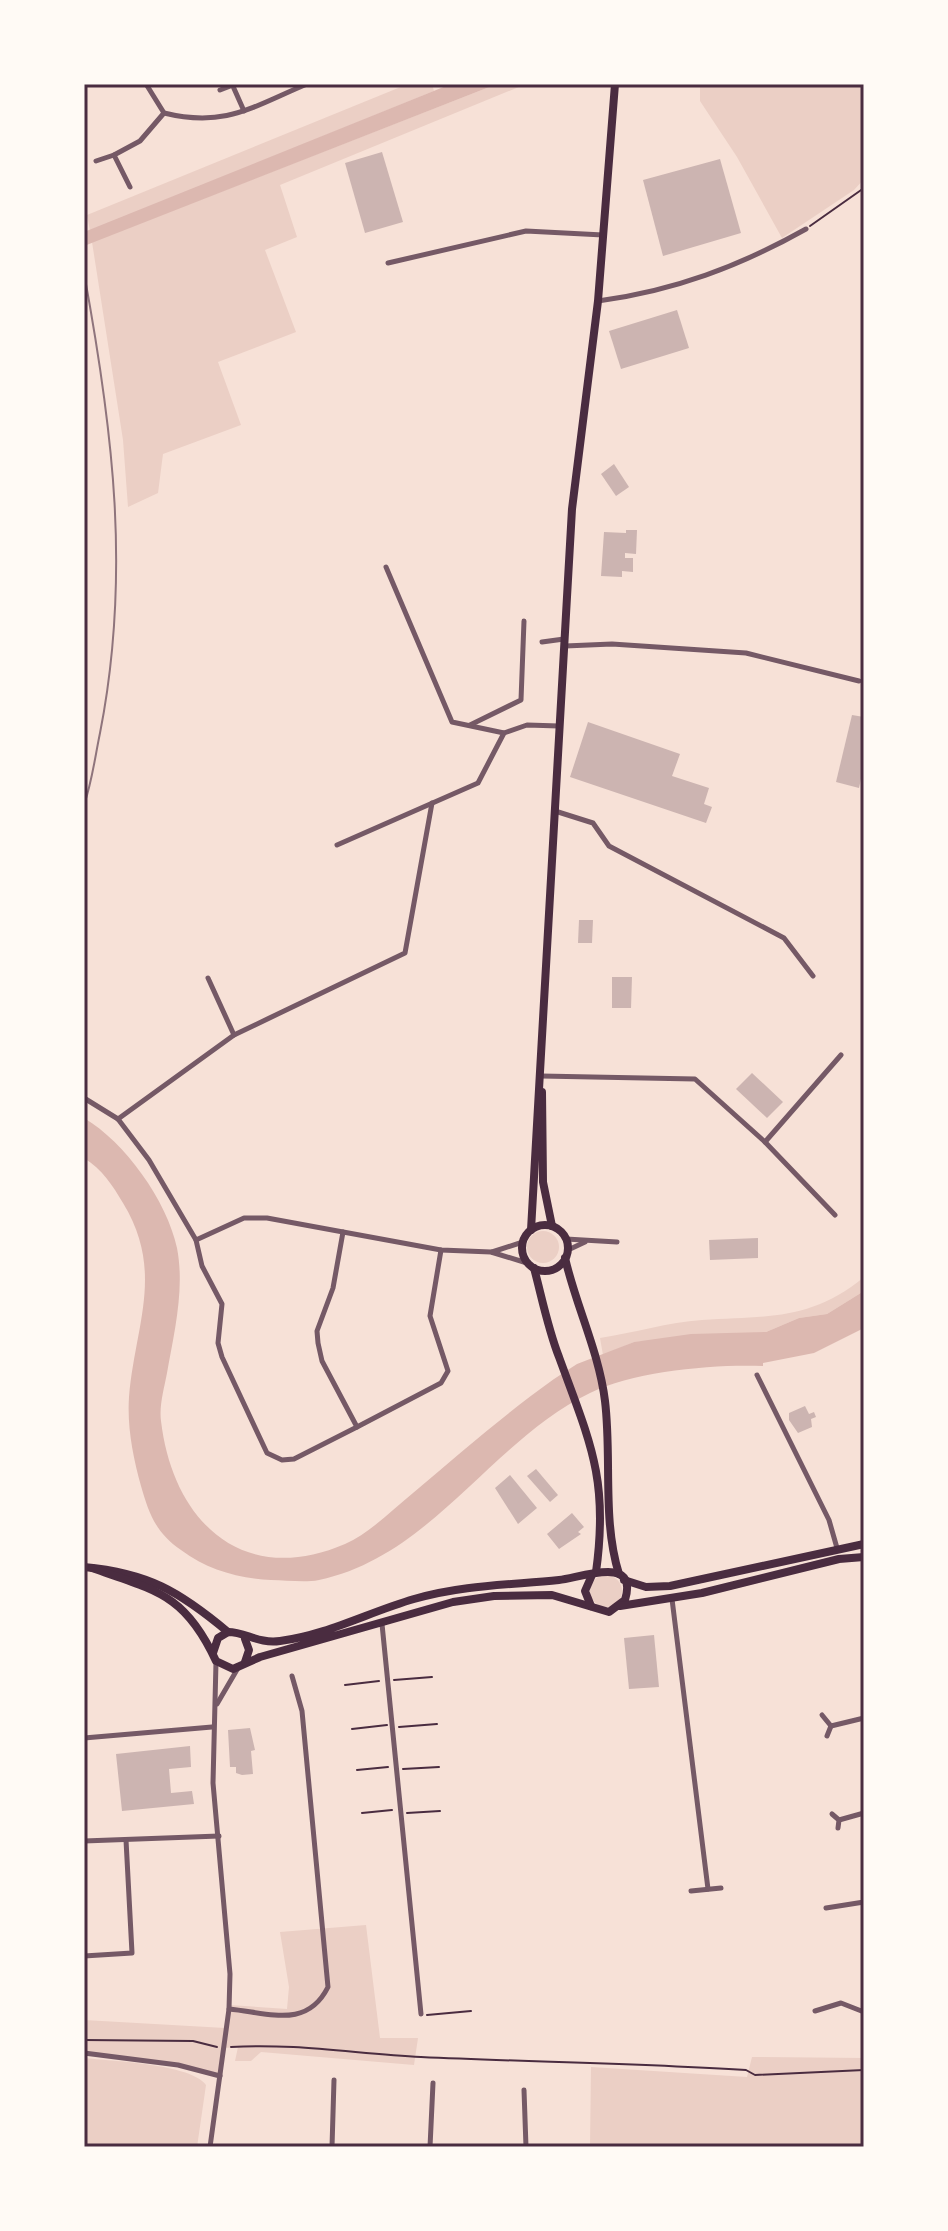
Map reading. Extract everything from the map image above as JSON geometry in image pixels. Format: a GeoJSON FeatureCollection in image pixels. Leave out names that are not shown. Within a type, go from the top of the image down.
{"type":"FeatureCollection","features":[{"type":"Feature","properties":{"kind":"main road"},"geometry":{"type":"LineString","coordinates":[[615,84],[598,301],[572,509],[541,1076],[543,1182],[552,1226],[566,1239],[566,1254],[593,1346],[605,1402],[612,1542],[627,1594],[620,1606]]}},
{"type":"Feature","properties":{"kind":"main road"},"geometry":{"type":"LineString","coordinates":[[541,1076],[535,1107],[531,1230],[523,1242],[558,1356],[581,1410],[596,1463],[602,1504],[594,1573],[585,1591],[593,1608]]}},
{"type":"Feature","properties":{"kind":"main road"},"geometry":{"type":"LineString","coordinates":[[531,1230],[552,1226]]}},
{"type":"Feature","properties":{"kind":"main road"},"geometry":{"type":"LineString","coordinates":[[531,1266],[550,1270],[566,1254]]}},
{"type":"Feature","properties":{"kind":"main road"},"geometry":{"type":"LineString","coordinates":[[88,1567],[131,1573],[170,1588],[228,1632],[245,1639],[267,1642],[297,1638],[409,1601],[466,1588],[608,1570],[657,1587],[864,1544]]}},
{"type":"Feature","properties":{"kind":"main road"},"geometry":{"type":"LineString","coordinates":[[88,1567],[146,1587],[180,1605],[197,1623],[214,1657],[226,1668],[453,1602],[510,1595],[552,1595],[609,1612],[620,1606],[672,1599],[864,1557]]}},
{"type":"Feature","properties":{"kind":"main road"},"geometry":{"type":"LineString","coordinates":[[214,1657],[215,1642],[228,1632]]}},
{"type":"Feature","properties":{"kind":"main road"},"geometry":{"type":"LineString","coordinates":[[242,1664],[249,1650],[245,1639]]}},
{"type":"Feature","properties":{"kind":"street"},"geometry":{"type":"LineString","coordinates":[[146,84],[164,113],[194,121],[219,119],[244,111],[307,84]]}},
{"type":"Feature","properties":{"kind":"street"},"geometry":{"type":"LineString","coordinates":[[220,90],[233,85],[244,111]]}},
{"type":"Feature","properties":{"kind":"street"},"geometry":{"type":"LineString","coordinates":[[96,161],[140,141],[164,113]]}},
{"type":"Feature","properties":{"kind":"street"},"geometry":{"type":"LineString","coordinates":[[114,155],[130,187]]}},
{"type":"Feature","properties":{"kind":"street"},"geometry":{"type":"LineString","coordinates":[[598,301],[640,296],[694,281],[749,260],[806,229]]}},
{"type":"Feature","properties":{"kind":"street"},"geometry":{"type":"LineString","coordinates":[[388,263],[526,231],[604,235]]}},
{"type":"Feature","properties":{"kind":"street"},"geometry":{"type":"LineString","coordinates":[[386,567],[452,722],[504,733],[527,725],[559,726]]}},
{"type":"Feature","properties":{"kind":"street"},"geometry":{"type":"LineString","coordinates":[[469,725],[521,700],[524,621]]}},
{"type":"Feature","properties":{"kind":"street"},"geometry":{"type":"LineString","coordinates":[[542,642],[746,653],[859,681]]}},
{"type":"Feature","properties":{"kind":"street"},"geometry":{"type":"LineString","coordinates":[[337,845],[478,783],[504,733]]}},
{"type":"Feature","properties":{"kind":"street"},"geometry":{"type":"LineString","coordinates":[[118,1119],[234,1035],[405,953],[432,803]]}},
{"type":"Feature","properties":{"kind":"street"},"geometry":{"type":"LineString","coordinates":[[555,811],[593,823],[609,846],[784,938],[813,976]]}},
{"type":"Feature","properties":{"kind":"street"},"geometry":{"type":"LineString","coordinates":[[208,978],[234,1035]]}},
{"type":"Feature","properties":{"kind":"street"},"geometry":{"type":"LineString","coordinates":[[765,1142],[841,1055]]}},
{"type":"Feature","properties":{"kind":"street"},"geometry":{"type":"LineString","coordinates":[[541,1076],[695,1079],[765,1142],[835,1215]]}},
{"type":"Feature","properties":{"kind":"street"},"geometry":{"type":"LineString","coordinates":[[84,1098],[118,1119],[149,1160],[196,1240],[202,1266],[222,1304],[218,1343],[222,1357],[267,1453],[282,1460],[294,1459],[441,1383],[448,1371],[430,1316],[441,1250]]}},
{"type":"Feature","properties":{"kind":"street"},"geometry":{"type":"LineString","coordinates":[[196,1240],[244,1218],[267,1218],[441,1250],[491,1252],[531,1266]]}},
{"type":"Feature","properties":{"kind":"street"},"geometry":{"type":"LineString","coordinates":[[343,1232],[333,1288],[317,1331],[322,1361],[357,1427]]}},
{"type":"Feature","properties":{"kind":"street"},"geometry":{"type":"LineString","coordinates":[[566,1239],[617,1242]]}},
{"type":"Feature","properties":{"kind":"street"},"geometry":{"type":"LineString","coordinates":[[491,1252],[523,1242]]}},
{"type":"Feature","properties":{"kind":"street"},"geometry":{"type":"LineString","coordinates":[[566,1254],[586,1242]]}},
{"type":"Feature","properties":{"kind":"street"},"geometry":{"type":"LineString","coordinates":[[757,1375],[829,1520],[837,1548]]}},
{"type":"Feature","properties":{"kind":"street"},"geometry":{"type":"LineString","coordinates":[[672,1599],[708,1889]]}},
{"type":"Feature","properties":{"kind":"street"},"geometry":{"type":"LineString","coordinates":[[382,1624],[421,2014]]}},
{"type":"Feature","properties":{"kind":"street"},"geometry":{"type":"LineString","coordinates":[[210,2147],[229,2009],[212,1727],[215,1709],[214,1657]]}},
{"type":"Feature","properties":{"kind":"street"},"geometry":{"type":"LineString","coordinates":[[215,1709],[242,1664]]}},
{"type":"Feature","properties":{"kind":"street"},"geometry":{"type":"LineString","coordinates":[[229,2009],[304,2014],[319,2004],[328,1987],[302,1711],[292,1676]]}},
{"type":"Feature","properties":{"kind":"street"},"geometry":{"type":"LineString","coordinates":[[822,1715],[831,1726]]}},
{"type":"Feature","properties":{"kind":"street"},"geometry":{"type":"LineString","coordinates":[[831,1726],[864,1718]]}},
{"type":"Feature","properties":{"kind":"street"},"geometry":{"type":"LineString","coordinates":[[827,1736],[831,1726]]}},
{"type":"Feature","properties":{"kind":"street"},"geometry":{"type":"LineString","coordinates":[[84,1738],[212,1727]]}},
{"type":"Feature","properties":{"kind":"street"},"geometry":{"type":"LineString","coordinates":[[839,1820],[864,1813]]}},
{"type":"Feature","properties":{"kind":"street"},"geometry":{"type":"LineString","coordinates":[[832,1814],[839,1820]]}},
{"type":"Feature","properties":{"kind":"street"},"geometry":{"type":"LineString","coordinates":[[838,1828],[839,1820]]}},
{"type":"Feature","properties":{"kind":"street"},"geometry":{"type":"LineString","coordinates":[[84,1841],[219,1836]]}},
{"type":"Feature","properties":{"kind":"street"},"geometry":{"type":"LineString","coordinates":[[84,1956],[132,1953],[126,1840]]}},
{"type":"Feature","properties":{"kind":"street"},"geometry":{"type":"LineString","coordinates":[[691,1891],[721,1888]]}},
{"type":"Feature","properties":{"kind":"street"},"geometry":{"type":"LineString","coordinates":[[826,1908],[864,1902]]}},
{"type":"Feature","properties":{"kind":"street"},"geometry":{"type":"LineString","coordinates":[[815,2011],[841,2003],[864,2012]]}},
{"type":"Feature","properties":{"kind":"street"},"geometry":{"type":"LineString","coordinates":[[84,2053],[178,2065],[220,2076]]}},
{"type":"Feature","properties":{"kind":"street"},"geometry":{"type":"LineString","coordinates":[[332,2147],[334,2080]]}},
{"type":"Feature","properties":{"kind":"street"},"geometry":{"type":"LineString","coordinates":[[430,2147],[433,2083]]}},
{"type":"Feature","properties":{"kind":"street"},"geometry":{"type":"LineString","coordinates":[[524,2090],[526,2147]]}},
{"type":"Feature","properties":{"kind":"path"},"geometry":{"type":"LineString","coordinates":[[806,229],[864,188]]}},
{"type":"Feature","properties":{"kind":"path"},"geometry":{"type":"LineString","coordinates":[[345,1685],[432,1677]]}},
{"type":"Feature","properties":{"kind":"path"},"geometry":{"type":"LineString","coordinates":[[352,1729],[437,1724]]}},
{"type":"Feature","properties":{"kind":"path"},"geometry":{"type":"LineString","coordinates":[[357,1770],[439,1767]]}},
{"type":"Feature","properties":{"kind":"path"},"geometry":{"type":"LineString","coordinates":[[362,1813],[440,1811]]}},
{"type":"Feature","properties":{"kind":"path"},"geometry":{"type":"LineString","coordinates":[[421,2014],[471,2011]]}},
{"type":"Feature","properties":{"kind":"path"},"geometry":{"type":"LineString","coordinates":[[84,2040],[193,2041],[223,2048],[271,2044],[418,2057],[584,2060],[746,2070],[755,2075],[864,2070]]}},
{"type":"Feature","properties":{"kind":"shaded area"},"geometry":{"type":"Polygon","coordinates":[[[408,84],[432,84],[434,91],[90,231],[87,215],[408,84]]]}},
{"type":"Feature","properties":{"kind":"shaded area"},"geometry":{"type":"Polygon","coordinates":[[[451,84],[497,84],[84,246],[84,232],[451,84]]]}},
{"type":"Feature","properties":{"kind":"shaded area"},"geometry":{"type":"Polygon","coordinates":[[[497,84],[526,84],[280,185],[297,237],[265,250],[296,332],[218,362],[241,425],[163,454],[158,493],[128,507],[123,440],[92,242],[497,84]]]}},
{"type":"Feature","properties":{"kind":"shaded area"},"geometry":{"type":"Polygon","coordinates":[[[700,84],[864,84],[864,179],[854,190],[782,238],[737,157],[700,101],[700,84]]]}},
{"type":"Feature","properties":{"kind":"shaded area"},"geometry":{"type":"Polygon","coordinates":[[[84,1118],[129,1157],[154,1193],[172,1230],[180,1279],[161,1409],[168,1457],[180,1489],[198,1516],[219,1537],[245,1551],[275,1558],[308,1555],[345,1544],[380,1521],[482,1434],[554,1379],[577,1364],[634,1342],[691,1334],[766,1332],[799,1318],[827,1314],[864,1291],[864,1328],[814,1353],[763,1363],[763,1366],[675,1370],[608,1385],[555,1414],[522,1439],[428,1523],[395,1547],[359,1567],[307,1581],[235,1575],[212,1568],[172,1544],[155,1522],[144,1496],[133,1453],[129,1408],[144,1299],[142,1252],[136,1228],[111,1184],[84,1158],[84,1118]]]}},
{"type":"Feature","properties":{"kind":"shaded area"},"geometry":{"type":"Polygon","coordinates":[[[543,1231],[555,1235],[559,1247],[555,1259],[543,1263],[531,1259],[527,1247],[531,1235],[543,1231]]]}},
{"type":"Feature","properties":{"kind":"shaded area"},"geometry":{"type":"Polygon","coordinates":[[[864,1277],[864,1291],[827,1314],[799,1318],[766,1332],[634,1342],[603,1355],[600,1338],[689,1321],[787,1314],[825,1302],[864,1277]]]}},
{"type":"Feature","properties":{"kind":"shaded area"},"geometry":{"type":"Polygon","coordinates":[[[606,1575],[617,1580],[622,1591],[617,1602],[606,1607],[595,1602],[590,1591],[595,1580],[606,1575]]]}},
{"type":"Feature","properties":{"kind":"shaded area"},"geometry":{"type":"Polygon","coordinates":[[[366,1925],[380,2038],[418,2038],[414,2065],[261,2052],[251,2061],[235,2061],[238,2047],[224,2048],[220,2076],[178,2065],[84,2053],[84,2020],[225,2028],[229,2005],[287,2009],[289,1987],[280,1932],[366,1925]]]}},
{"type":"Feature","properties":{"kind":"shaded area"},"geometry":{"type":"Polygon","coordinates":[[[752,2057],[864,2058],[864,2147],[590,2147],[591,2067],[747,2077],[752,2057]]]}},
{"type":"Feature","properties":{"kind":"shaded area"},"geometry":{"type":"Polygon","coordinates":[[[84,2058],[168,2068],[198,2078],[206,2085],[197,2147],[84,2147],[84,2058]]]}},
{"type":"Feature","properties":{"kind":"building"},"geometry":{"type":"Polygon","coordinates":[[[382,152],[403,222],[365,233],[345,163],[382,152]]]}},
{"type":"Feature","properties":{"kind":"building"},"geometry":{"type":"Polygon","coordinates":[[[720,159],[741,233],[663,256],[643,180],[720,159]]]}},
{"type":"Feature","properties":{"kind":"building"},"geometry":{"type":"Polygon","coordinates":[[[677,310],[689,348],[621,369],[609,331],[677,310]]]}},
{"type":"Feature","properties":{"kind":"building"},"geometry":{"type":"Polygon","coordinates":[[[614,464],[629,487],[616,496],[601,474],[614,464]]]}},
{"type":"Feature","properties":{"kind":"building"},"geometry":{"type":"Polygon","coordinates":[[[626,530],[637,530],[636,554],[625,553],[625,558],[633,558],[633,572],[622,571],[622,577],[601,576],[604,532],[626,533],[626,530]]]}},
{"type":"Feature","properties":{"kind":"building"},"geometry":{"type":"Polygon","coordinates":[[[852,715],[864,717],[864,765],[859,788],[836,782],[852,715]]]}},
{"type":"Feature","properties":{"kind":"building"},"geometry":{"type":"Polygon","coordinates":[[[588,722],[680,754],[672,776],[709,788],[704,804],[712,807],[706,823],[570,777],[588,722]]]}},
{"type":"Feature","properties":{"kind":"building"},"geometry":{"type":"Polygon","coordinates":[[[579,920],[593,920],[592,943],[578,943],[579,920]]]}},
{"type":"Feature","properties":{"kind":"building"},"geometry":{"type":"Polygon","coordinates":[[[612,977],[632,977],[631,1008],[612,1008],[612,977]]]}},
{"type":"Feature","properties":{"kind":"building"},"geometry":{"type":"Polygon","coordinates":[[[752,1073],[783,1102],[767,1118],[736,1089],[752,1073]]]}},
{"type":"Feature","properties":{"kind":"building"},"geometry":{"type":"Polygon","coordinates":[[[758,1238],[758,1258],[710,1260],[709,1240],[758,1238]]]}},
{"type":"Feature","properties":{"kind":"building"},"geometry":{"type":"Polygon","coordinates":[[[805,1406],[809,1414],[814,1412],[816,1417],[811,1419],[812,1427],[798,1433],[789,1420],[789,1413],[805,1406]]]}},
{"type":"Feature","properties":{"kind":"building"},"geometry":{"type":"Polygon","coordinates":[[[536,1469],[558,1495],[550,1502],[527,1476],[536,1469]]]}},
{"type":"Feature","properties":{"kind":"building"},"geometry":{"type":"Polygon","coordinates":[[[510,1475],[537,1508],[518,1524],[495,1488],[510,1475]]]}},
{"type":"Feature","properties":{"kind":"building"},"geometry":{"type":"Polygon","coordinates":[[[572,1513],[584,1527],[578,1532],[581,1534],[559,1549],[547,1534],[572,1513]]]}},
{"type":"Feature","properties":{"kind":"building"},"geometry":{"type":"Polygon","coordinates":[[[654,1635],[659,1687],[629,1689],[624,1638],[654,1635]]]}},
{"type":"Feature","properties":{"kind":"building"},"geometry":{"type":"Polygon","coordinates":[[[250,1728],[255,1750],[251,1751],[253,1774],[242,1775],[236,1773],[236,1767],[230,1767],[228,1730],[250,1728]]]}},
{"type":"Feature","properties":{"kind":"building"},"geometry":{"type":"Polygon","coordinates":[[[190,1746],[191,1767],[169,1769],[171,1793],[192,1791],[194,1804],[122,1811],[116,1754],[190,1746]]]}},
{"type":"Feature","properties":{"kind":"railway"},"geometry":{"type":"LineString","coordinates":[[84,273],[110,446],[116,559],[115,617],[109,674],[84,805]]}}]}
